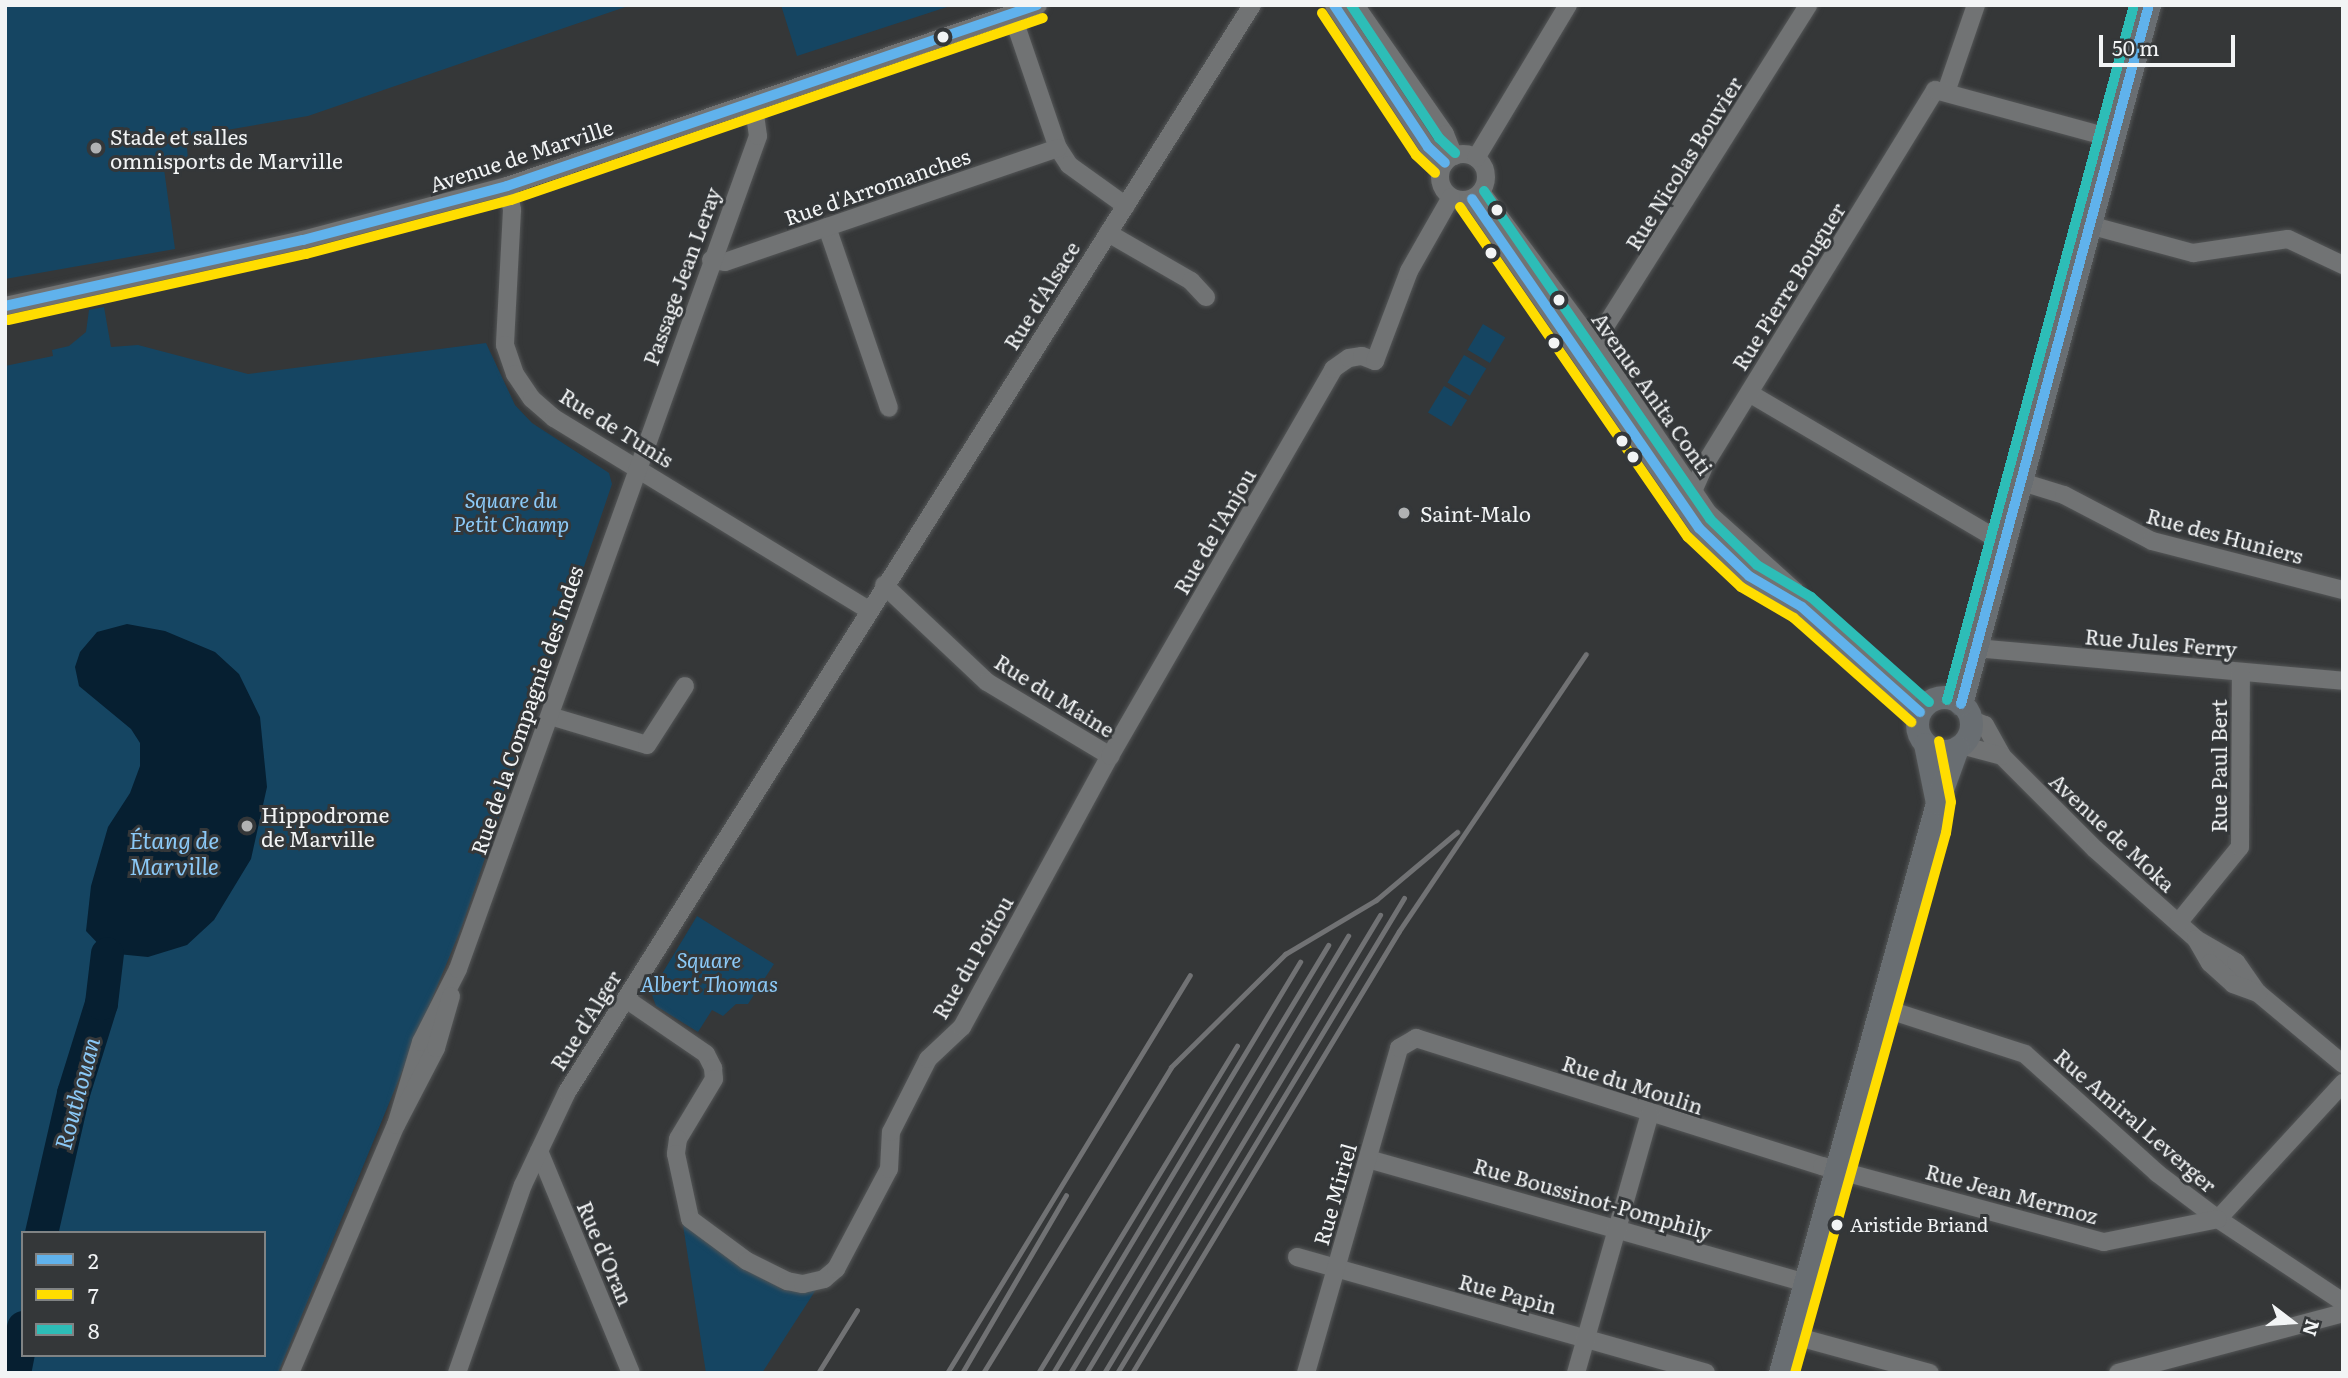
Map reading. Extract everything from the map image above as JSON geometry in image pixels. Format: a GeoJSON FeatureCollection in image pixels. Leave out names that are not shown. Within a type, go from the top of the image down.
{"type":"FeatureCollection","features":[{"type":"Feature","properties":{"kind":"main road"},"geometry":{"type":"LineString","coordinates":[[1780,1373],[1883,1008],[1937,803],[1959,747],[1969,733],[1966,711],[1976,648],[2149,5]]}},
{"type":"Feature","properties":{"kind":"main road"},"geometry":{"type":"LineString","coordinates":[[1937,803],[1925,744],[1917,729],[1920,712],[1938,698],[1966,711]]}},
{"type":"Feature","properties":{"kind":"main road"},"geometry":{"type":"LineString","coordinates":[[1925,744],[1940,751],[1959,747]]}},
{"type":"Feature","properties":{"kind":"street","name":"Avenue de Marville"},"geometry":{"type":"LineString","coordinates":[[5,306],[303,240],[506,186],[1038,5]]}},
{"type":"Feature","properties":{"kind":"street","name":"Rue d'Alsace"},"geometry":{"type":"LineString","coordinates":[[868,610],[1252,5]]}},
{"type":"Feature","properties":{"kind":"street"},"geometry":{"type":"LineString","coordinates":[[1334,5],[1428,147],[1449,160],[1476,158]]}},
{"type":"Feature","properties":{"kind":"street"},"geometry":{"type":"LineString","coordinates":[[1355,5],[1445,134],[1449,160],[1440,178],[1451,197],[1476,195],[1485,170],[1476,158]]}},
{"type":"Feature","properties":{"kind":"street"},"geometry":{"type":"LineString","coordinates":[[1476,158],[1568,5]]}},
{"type":"Feature","properties":{"kind":"street","name":"Rue Nicolas Bouvier"},"geometry":{"type":"LineString","coordinates":[[1594,344],[1808,5]]}},
{"type":"Feature","properties":{"kind":"street","name":"Rue Pierre Bouguer"},"geometry":{"type":"LineString","coordinates":[[1685,509],[1691,488],[1940,91],[1976,5]]}},
{"type":"Feature","properties":{"kind":"street"},"geometry":{"type":"LineString","coordinates":[[1012,14],[1058,148],[1069,165],[1126,206]]}},
{"type":"Feature","properties":{"kind":"street"},"geometry":{"type":"LineString","coordinates":[[1940,91],[1960,100],[2112,138]]}},
{"type":"Feature","properties":{"kind":"street","name":"Passage Jean Leray"},"geometry":{"type":"LineString","coordinates":[[636,465],[758,136],[753,102]]}},
{"type":"Feature","properties":{"kind":"street","name":"Rue d'Arromanches"},"geometry":{"type":"LineString","coordinates":[[711,260],[718,264],[1058,148]]}},
{"type":"Feature","properties":{"kind":"street","name":"Rue de Tunis"},"geometry":{"type":"LineString","coordinates":[[506,186],[513,210],[505,345],[515,374],[532,399],[554,418],[636,465],[868,610]]}},
{"type":"Feature","properties":{"kind":"street","name":"Avenue Anita Conti"},"geometry":{"type":"LineString","coordinates":[[1476,195],[1594,344],[1708,513],[1795,591],[1802,607]]}},
{"type":"Feature","properties":{"kind":"street","name":"Avenue Anita Conti"},"geometry":{"type":"LineString","coordinates":[[1476,195],[1685,509],[1749,576],[1802,607],[1920,712]]}},
{"type":"Feature","properties":{"kind":"street","name":"Rue de l'Anjou"},"geometry":{"type":"LineString","coordinates":[[1110,756],[1333,369],[1349,358],[1362,356],[1375,362],[1409,271],[1451,197]]}},
{"type":"Feature","properties":{"kind":"street"},"geometry":{"type":"LineString","coordinates":[[2089,225],[2200,253],[2288,239],[2343,265]]}},
{"type":"Feature","properties":{"kind":"street"},"geometry":{"type":"LineString","coordinates":[[827,227],[888,408]]}},
{"type":"Feature","properties":{"kind":"street"},"geometry":{"type":"LineString","coordinates":[[1108,233],[1191,281],[1206,297]]}},
{"type":"Feature","properties":{"kind":"street"},"geometry":{"type":"LineString","coordinates":[[1749,393],[2005,544]]}},
{"type":"Feature","properties":{"kind":"street","name":"Rue de la Compagnie des Indes"},"geometry":{"type":"LineString","coordinates":[[290,1373],[396,1125],[421,1042],[458,970],[550,716],[636,465]]}},
{"type":"Feature","properties":{"kind":"street","name":"Rue des Huniers"},"geometry":{"type":"LineString","coordinates":[[2022,482],[2064,495],[2152,541],[2343,590]]}},
{"type":"Feature","properties":{"kind":"street","name":"Rue du Maine"},"geometry":{"type":"LineString","coordinates":[[884,585],[987,681],[1110,756]]}},
{"type":"Feature","properties":{"kind":"street","name":"Rue d'Alger"},"geometry":{"type":"LineString","coordinates":[[457,1373],[539,1151],[567,1092],[868,610]]}},
{"type":"Feature","properties":{"kind":"street","name":"Rue Jules Ferry"},"geometry":{"type":"LineString","coordinates":[[1976,648],[2343,681]]}},
{"type":"Feature","properties":{"kind":"street","name":"Rue Paul Bert"},"geometry":{"type":"LineString","coordinates":[[2178,923],[2240,847],[2241,672]]}},
{"type":"Feature","properties":{"kind":"street"},"geometry":{"type":"LineString","coordinates":[[550,716],[647,745],[685,686]]}},
{"type":"Feature","properties":{"kind":"street","name":"Avenue de Moka"},"geometry":{"type":"LineString","coordinates":[[1966,711],[1989,731],[2002,756],[2086,840],[2196,939],[2210,963],[2233,984],[2258,993],[2343,1064]]}},
{"type":"Feature","properties":{"kind":"street","name":"Avenue de Moka"},"geometry":{"type":"LineString","coordinates":[[1959,747],[2002,756]]}},
{"type":"Feature","properties":{"kind":"street","name":"Rue du Poitou"},"geometry":{"type":"LineString","coordinates":[[626,999],[706,1054],[714,1079],[678,1139],[685,1209],[696,1225],[787,1281],[803,1284],[824,1279],[835,1269],[889,1170],[891,1132],[928,1059],[962,1027],[1110,756]]}},
{"type":"Feature","properties":{"kind":"street","name":"Rue Amiral Leverger"},"geometry":{"type":"LineString","coordinates":[[1883,1008],[2025,1054],[2157,1173],[2218,1219],[2343,1302]]}},
{"type":"Feature","properties":{"kind":"street","name":"Rue du Moulin"},"geometry":{"type":"LineString","coordinates":[[1416,1038],[1650,1114],[1837,1170]]}},
{"type":"Feature","properties":{"kind":"street","name":"Rue Miriel"},"geometry":{"type":"LineString","coordinates":[[1307,1373],[1399,1048],[1416,1038]]}},
{"type":"Feature","properties":{"kind":"street"},"geometry":{"type":"LineString","coordinates":[[2218,1219],[2343,1083]]}},
{"type":"Feature","properties":{"kind":"street"},"geometry":{"type":"LineString","coordinates":[[1576,1373],[1650,1114]]}},
{"type":"Feature","properties":{"kind":"street","name":"Rue d'Oran"},"geometry":{"type":"LineString","coordinates":[[539,1151],[631,1373]]}},
{"type":"Feature","properties":{"kind":"street","name":"Rue Boussinot-Pomphily"},"geometry":{"type":"LineString","coordinates":[[1368,1159],[1805,1283]]}},
{"type":"Feature","properties":{"kind":"street","name":"Rue Jean Mermoz"},"geometry":{"type":"LineString","coordinates":[[1837,1170],[2104,1242],[2218,1219]]}},
{"type":"Feature","properties":{"kind":"street","name":"Rue Papin"},"geometry":{"type":"LineString","coordinates":[[1297,1257],[1706,1373]]}},
{"type":"Feature","properties":{"kind":"street"},"geometry":{"type":"LineString","coordinates":[[2118,1373],[2343,1313]]}},
{"type":"Feature","properties":{"kind":"street"},"geometry":{"type":"LineString","coordinates":[[1791,1335],[1930,1373]]}},
{"type":"Feature","properties":{"kind":"green space","name":"Stade et salles omnisports de Marville"},"geometry":{"type":"Polygon","coordinates":[[[5,5],[631,5],[308,116],[186,137],[188,159],[164,169],[175,249],[5,279],[5,5]]]}},
{"type":"Feature","properties":{"kind":"green space"},"geometry":{"type":"Polygon","coordinates":[[[781,5],[953,5],[797,56],[781,5]]]}},
{"type":"Feature","properties":{"kind":"green space","name":"Hippodrome de Marville"},"geometry":{"type":"Polygon","coordinates":[[[104,307],[111,347],[138,345],[248,374],[486,343],[515,405],[532,423],[609,473],[612,484],[462,926],[278,1373],[5,1373],[5,366],[53,356],[52,350],[69,346],[86,332],[89,310],[104,307]]]}},
{"type":"Feature","properties":{"kind":"green space"},"geometry":{"type":"Polygon","coordinates":[[[1483,324],[1505,337],[1490,363],[1468,350],[1483,324]]]}},
{"type":"Feature","properties":{"kind":"green space"},"geometry":{"type":"Polygon","coordinates":[[[1464,355],[1486,368],[1470,396],[1448,382],[1464,355]]]}},
{"type":"Feature","properties":{"kind":"green space"},"geometry":{"type":"Polygon","coordinates":[[[1444,386],[1467,400],[1451,426],[1428,413],[1444,386]]]}},
{"type":"Feature","properties":{"kind":"green space","name":"Square Albert Thomas"},"geometry":{"type":"Polygon","coordinates":[[[697,916],[774,964],[748,1004],[736,1004],[723,1016],[712,1010],[698,1032],[656,1006],[651,992],[697,916]]]}},
{"type":"Feature","properties":{"kind":"green space"},"geometry":{"type":"Polygon","coordinates":[[[683,1225],[783,1290],[819,1285],[762,1373],[706,1373],[683,1225]]]}},
{"type":"Feature","properties":{"kind":"water","name":"Étang de Marville"},"geometry":{"type":"Polygon","coordinates":[[[127,624],[165,631],[215,652],[239,674],[260,717],[267,787],[251,859],[214,920],[187,945],[148,957],[107,953],[86,931],[91,886],[108,827],[130,793],[140,766],[140,743],[131,729],[79,686],[75,667],[80,652],[97,632],[127,624]]]}},
{"type":"Feature","properties":{"kind":"waterway","name":"Routhouan"},"geometry":{"type":"LineString","coordinates":[[41,1231],[73,1093],[101,1003],[107,953]]}},
{"type":"Feature","properties":{"kind":"waterway","name":"Routhouan"},"geometry":{"type":"LineString","coordinates":[[14,1373],[21,1337]]}},
{"type":"Feature","properties":{"kind":"railway"},"geometry":{"type":"LineString","coordinates":[[1132,1373],[1399,931],[1586,654]]}},
{"type":"Feature","properties":{"kind":"railway"},"geometry":{"type":"LineString","coordinates":[[983,1373],[1171,1067],[1285,954],[1376,900],[1457,832]]}},
{"type":"Feature","properties":{"kind":"railway"},"geometry":{"type":"LineString","coordinates":[[1117,1373],[1404,898]]}},
{"type":"Feature","properties":{"kind":"railway"},"geometry":{"type":"LineString","coordinates":[[1104,1373],[1380,915]]}},
{"type":"Feature","properties":{"kind":"railway"},"geometry":{"type":"LineString","coordinates":[[1086,1373],[1348,936]]}},
{"type":"Feature","properties":{"kind":"railway"},"geometry":{"type":"LineString","coordinates":[[1070,1373],[1328,945]]}},
{"type":"Feature","properties":{"kind":"railway"},"geometry":{"type":"LineString","coordinates":[[1053,1373],[1300,962]]}},
{"type":"Feature","properties":{"kind":"railway"},"geometry":{"type":"LineString","coordinates":[[947,1373],[1190,975]]}},
{"type":"Feature","properties":{"kind":"railway"},"geometry":{"type":"LineString","coordinates":[[1038,1373],[1237,1046]]}},
{"type":"Feature","properties":{"kind":"railway"},"geometry":{"type":"LineString","coordinates":[[962,1373],[1066,1195]]}},
{"type":"Feature","properties":{"kind":"railway"},"geometry":{"type":"LineString","coordinates":[[818,1373],[857,1310]]}},
{"type":"Feature","properties":{"kind":"transit line","name":"2"},"geometry":{"type":"LineString","coordinates":[[5,306],[303,240],[507,186],[1037,5]]}},
{"type":"Feature","properties":{"kind":"transit line","name":"2"},"geometry":{"type":"LineString","coordinates":[[1334,5],[1428,147],[1445,163]]}},
{"type":"Feature","properties":{"kind":"transit line","name":"8"},"geometry":{"type":"LineString","coordinates":[[1351,5],[1439,138],[1455,153]]}},
{"type":"Feature","properties":{"kind":"transit line","name":"8"},"geometry":{"type":"LineString","coordinates":[[1947,700],[2134,5]]}},
{"type":"Feature","properties":{"kind":"transit line","name":"2"},"geometry":{"type":"LineString","coordinates":[[1961,704],[2149,5]]}},
{"type":"Feature","properties":{"kind":"transit line","name":"7"},"geometry":{"type":"LineString","coordinates":[[1322,13],[1416,155],[1435,173]]}},
{"type":"Feature","properties":{"kind":"transit line","name":"7"},"geometry":{"type":"LineString","coordinates":[[8,320],[306,254],[511,200],[1043,18]]}},
{"type":"Feature","properties":{"kind":"transit line","name":"8"},"geometry":{"type":"LineString","coordinates":[[1484,191],[1710,519],[1757,565],[1811,597],[1929,702]]}},
{"type":"Feature","properties":{"kind":"transit line","name":"2"},"geometry":{"type":"LineString","coordinates":[[1472,199],[1699,528],[1749,576],[1802,607],[1920,712]]}},
{"type":"Feature","properties":{"kind":"transit line","name":"7"},"geometry":{"type":"LineString","coordinates":[[1460,207],[1688,537],[1741,587],[1794,618],[1911,722]]}},
{"type":"Feature","properties":{"kind":"transit line","name":"7"},"geometry":{"type":"LineString","coordinates":[[1795,1373],[1946,833],[1951,802],[1939,741]]}},
{"type":"Feature","properties":{"kind":"place","name":"Stade et salles omnisports de Marville"},"geometry":{"type":"Point","coordinates":[96,148]}},
{"type":"Feature","properties":{"kind":"place","name":"Saint-Malo"},"geometry":{"type":"Point","coordinates":[1404,513]}},
{"type":"Feature","properties":{"kind":"place","name":"Hippodrome de Marville"},"geometry":{"type":"Point","coordinates":[247,826]}},
{"type":"Feature","properties":{"kind":"place","name":"Aristide Briand"},"geometry":{"type":"Point","coordinates":[1837,1225]}},
{"type":"Feature","properties":{"kind":"park label","name":"Square du Petit Champ"},"geometry":{"type":"Point","coordinates":[511,511]}}]}
